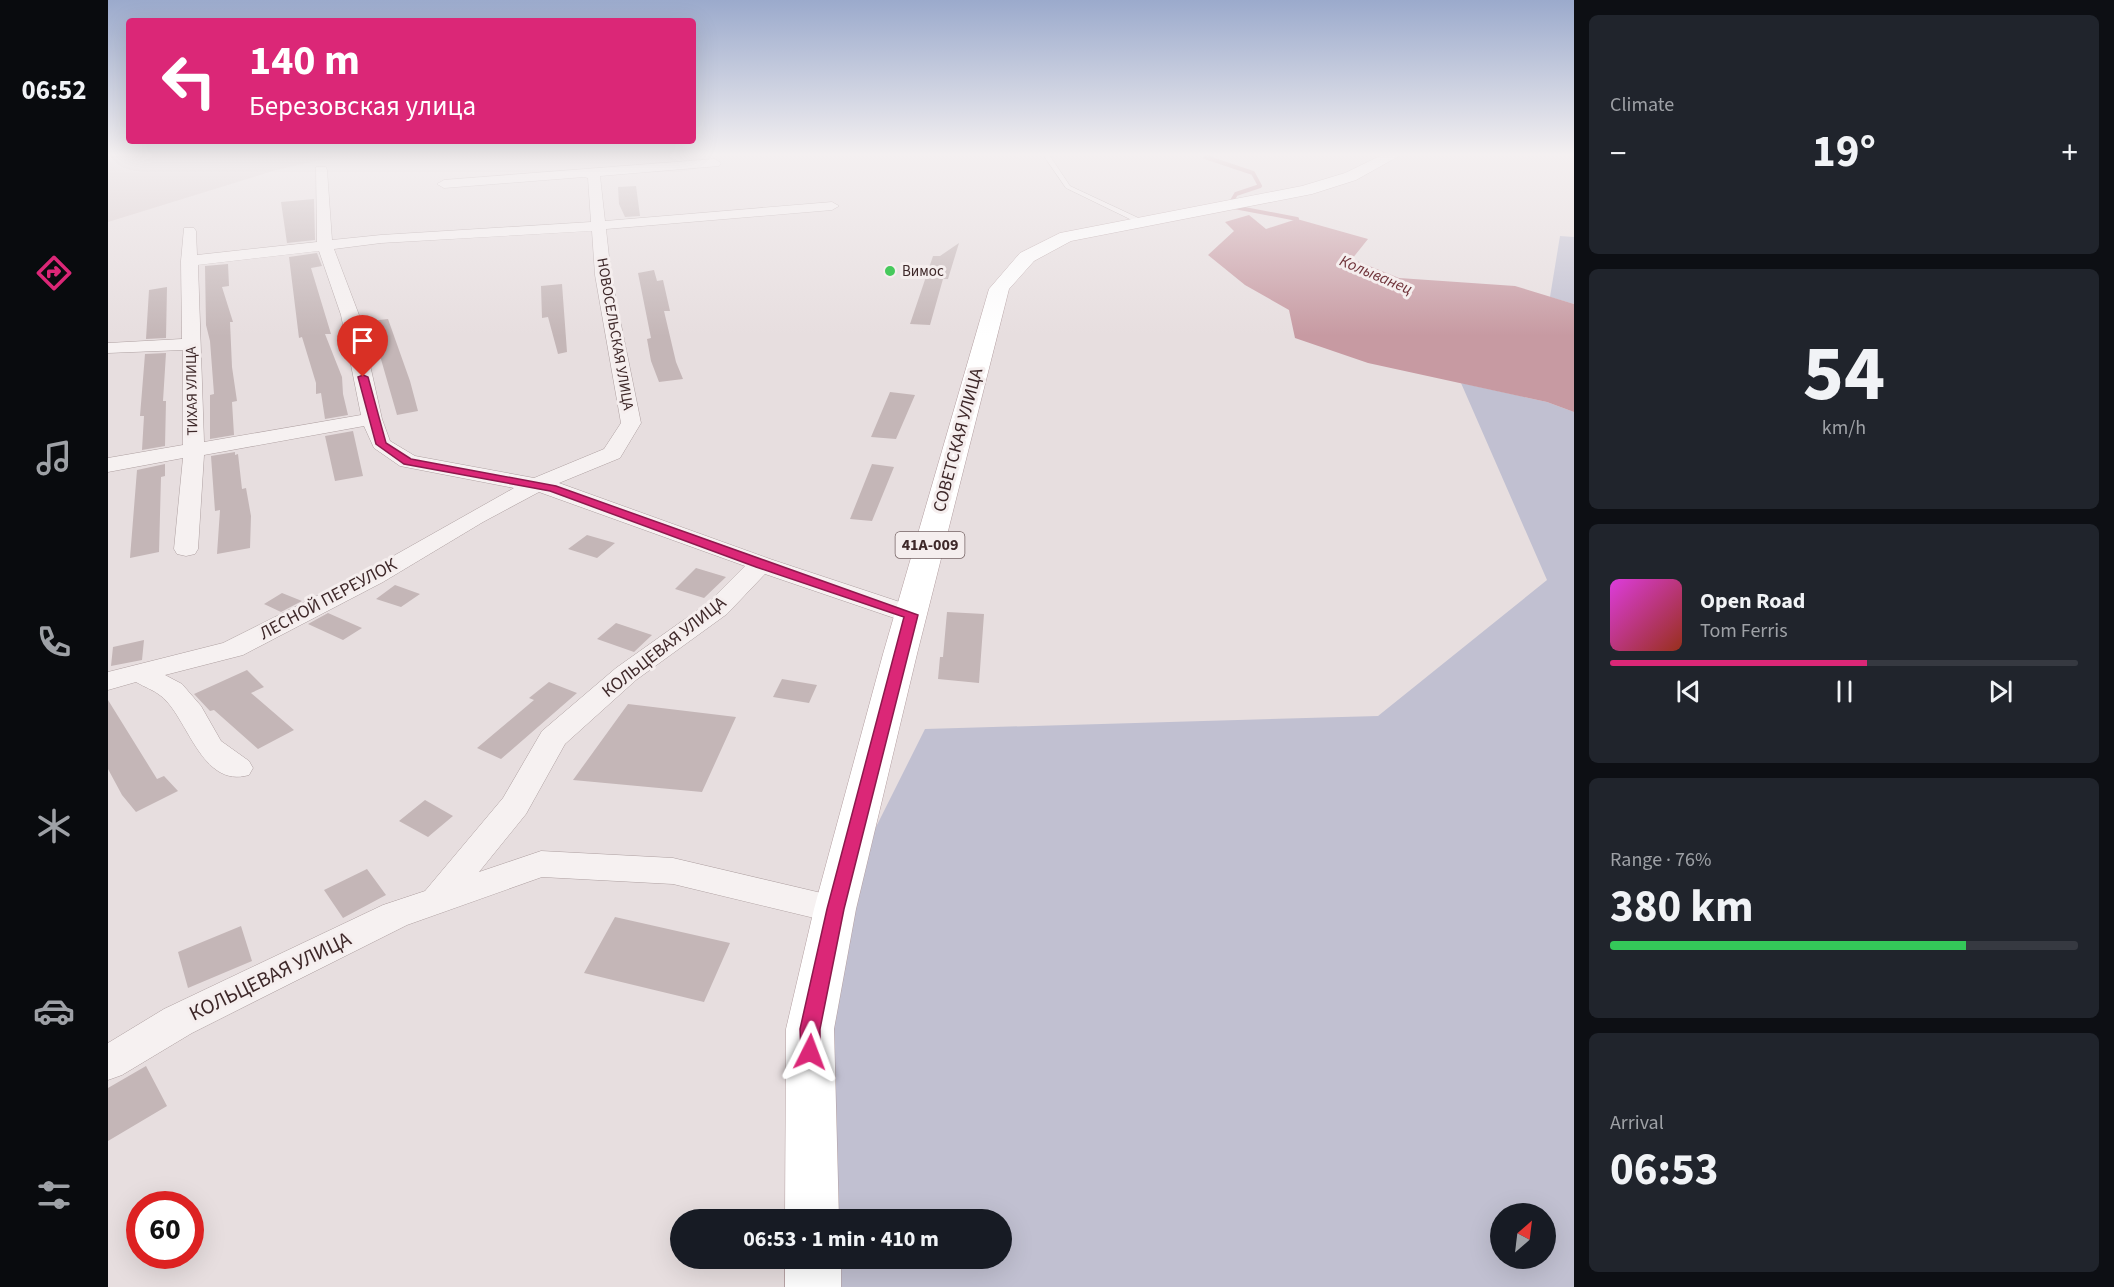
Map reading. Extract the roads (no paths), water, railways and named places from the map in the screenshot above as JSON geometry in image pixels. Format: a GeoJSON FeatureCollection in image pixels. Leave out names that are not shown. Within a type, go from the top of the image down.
{"type":"FeatureCollection","features":[{"type":"Feature","properties":{"kind":"main road","name":"СОВЕТСКАЯ УЛИЦА"},"geometry":{"type":"LineString","coordinates":[[812,1209],[810,1029],[835,909],[999,289],[1017,263],[1038,248],[1066,237],[1175,216]]}},
{"type":"Feature","properties":{"kind":"main road"},"geometry":{"type":"LineString","coordinates":[[813,1269],[813,1287]]}},
{"type":"Feature","properties":{"kind":"street"},"geometry":{"type":"LineString","coordinates":[[323,216],[325,245],[350,315],[372,419],[381,444],[408,461],[552,488],[761,564],[912,615]]}},
{"type":"Feature","properties":{"kind":"street","name":"НОВОСЕЛЬСКАЯ УЛИЦА"},"geometry":{"type":"LineString","coordinates":[[536,485],[612,453],[632,423],[603,275],[596,216]]}},
{"type":"Feature","properties":{"kind":"street"},"geometry":{"type":"LineString","coordinates":[[189,261],[436,234],[597,226],[699,216]]}},
{"type":"Feature","properties":{"kind":"street","name":"ТИХАЯ УЛИЦА"},"geometry":{"type":"LineString","coordinates":[[186,549],[194,451],[189,231]]}},
{"type":"Feature","properties":{"kind":"street"},"geometry":{"type":"LineString","coordinates":[[108,348],[191,344]]}},
{"type":"Feature","properties":{"kind":"street"},"geometry":{"type":"LineString","coordinates":[[108,465],[372,419]]}},
{"type":"Feature","properties":{"kind":"street","name":"ЛЕСНОЙ ПЕРЕУЛОК"},"geometry":{"type":"LineString","coordinates":[[108,681],[232,649],[374,577],[475,517],[536,485]]}},
{"type":"Feature","properties":{"kind":"street","name":"КОЛЬЦЕВАЯ УЛИЦА"},"geometry":{"type":"LineString","coordinates":[[438,900],[515,806],[553,738],[626,674],[718,608],[761,564]]}},
{"type":"Feature","properties":{"kind":"street"},"geometry":{"type":"LineString","coordinates":[[140,673],[172,690],[191,713],[210,748],[238,768]]}},
{"type":"Feature","properties":{"kind":"street","name":"КОЛЬЦЕВАЯ УЛИЦА"},"geometry":{"type":"LineString","coordinates":[[108,1063],[178,1021],[394,915],[541,864],[673,872],[835,909]]}},
{"type":"Feature","properties":{"kind":"lane"},"geometry":{"type":"LineString","coordinates":[[1130,216],[1143,222]]}},
{"type":"Feature","properties":{"kind":"water"},"geometry":{"type":"Polygon","coordinates":[[[1250,216],[1266,229],[1297,219],[1368,239],[1352,259],[1399,278],[1515,286],[1574,304],[1574,412],[1547,402],[1368,363],[1295,338],[1289,310],[1245,285],[1208,255],[1234,231],[1225,222],[1250,216]]]}},
{"type":"Feature","properties":{"kind":"waterway","name":"Колыванец"},"geometry":{"type":"LineString","coordinates":[[1282,216],[1297,219],[1296,228]]}},
{"type":"Feature","properties":{"kind":"place","name":"Вимос"},"geometry":{"type":"Point","coordinates":[890,271]}}]}
